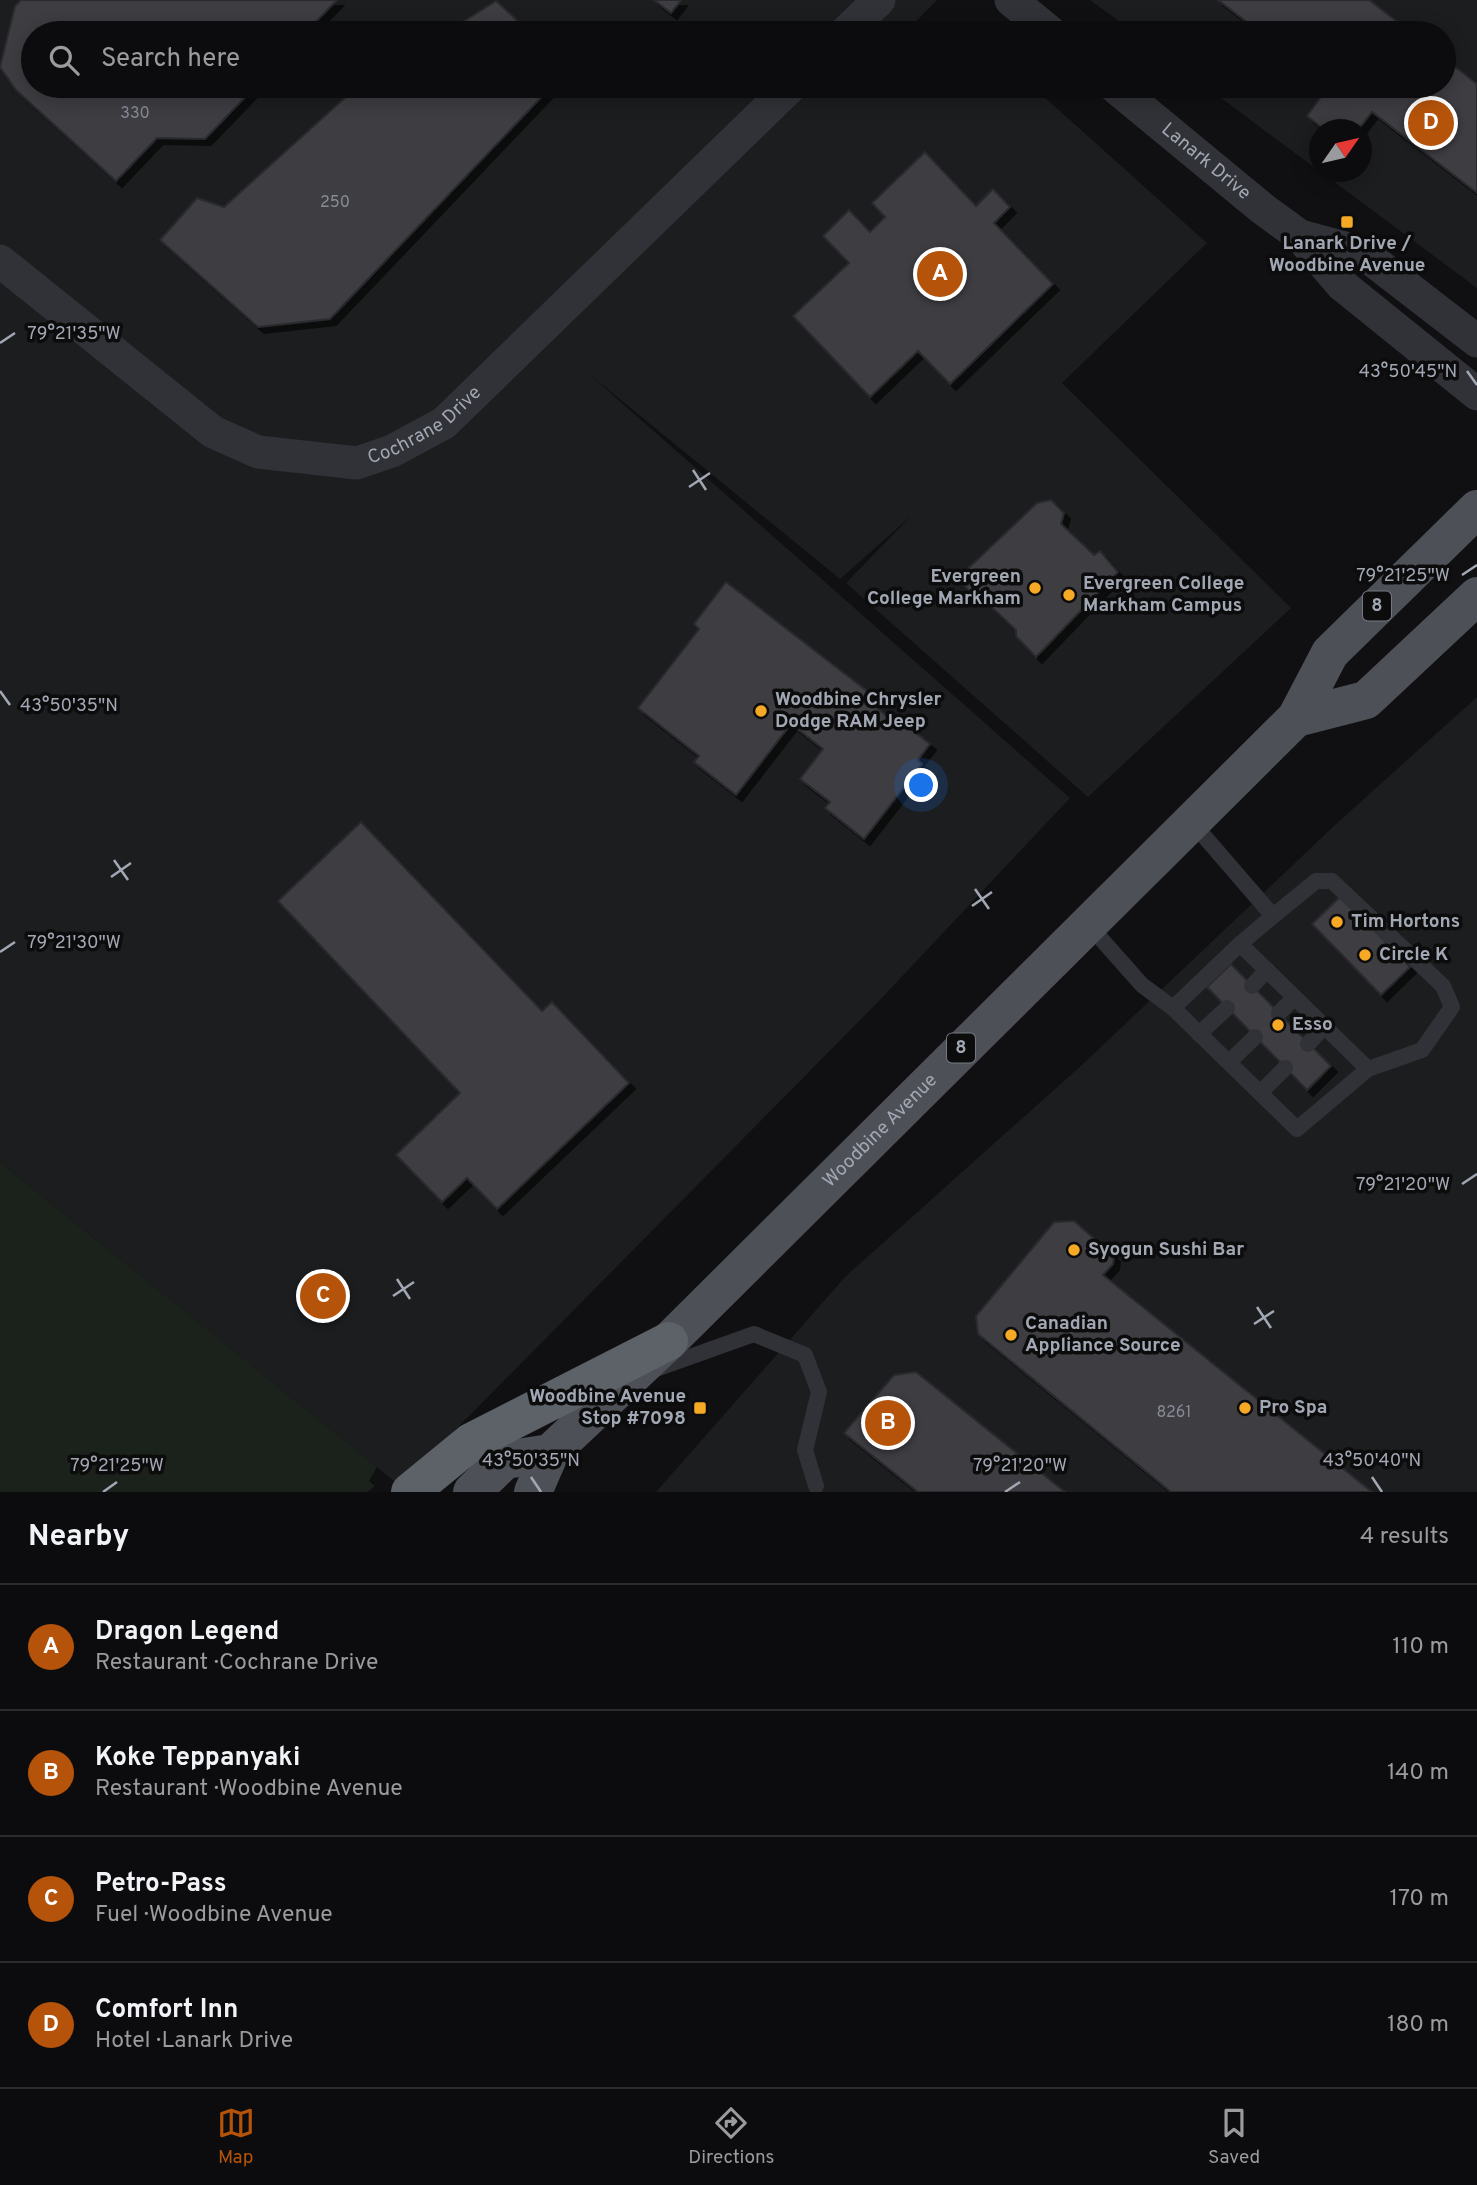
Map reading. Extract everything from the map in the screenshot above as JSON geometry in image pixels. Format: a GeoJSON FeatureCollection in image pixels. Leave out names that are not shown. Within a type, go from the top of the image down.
{"type":"FeatureCollection","features":[{"type":"Feature","properties":{"kind":"highway"},"geometry":{"type":"LineString","coordinates":[[410,1492],[471,1442],[669,1341]]}},
{"type":"Feature","properties":{"kind":"main road","name":"Woodbine Avenue"},"geometry":{"type":"LineString","coordinates":[[533,1492],[550,1453],[669,1341],[1296,718],[1330,653],[1477,509]]}},
{"type":"Feature","properties":{"kind":"main road"},"geometry":{"type":"LineString","coordinates":[[1296,718],[1366,700],[1477,596]]}},
{"type":"Feature","properties":{"kind":"main road"},"geometry":{"type":"LineString","coordinates":[[472,1492],[505,1460],[550,1453]]}},
{"type":"Feature","properties":{"kind":"street"},"geometry":{"type":"LineString","coordinates":[[857,21],[879,0]]}},
{"type":"Feature","properties":{"kind":"street"},"geometry":{"type":"LineString","coordinates":[[1011,0],[1036,21]]}},
{"type":"Feature","properties":{"kind":"street","name":"Cochrane Drive"},"geometry":{"type":"LineString","coordinates":[[0,261],[213,432],[258,452],[357,463],[392,451],[444,423],[779,98]]}},
{"type":"Feature","properties":{"kind":"street","name":"Lanark Drive"},"geometry":{"type":"LineString","coordinates":[[1128,98],[1262,209],[1300,236],[1342,285],[1477,394]]}},
{"type":"Feature","properties":{"kind":"street","name":"Lanark Drive"},"geometry":{"type":"LineString","coordinates":[[1300,236],[1363,253],[1477,341]]}},
{"type":"Feature","properties":{"kind":"lane"},"geometry":{"type":"LineString","coordinates":[[1191,821],[1273,916]]}},
{"type":"Feature","properties":{"kind":"lane"},"geometry":{"type":"LineString","coordinates":[[1087,923],[1142,985],[1173,1008],[1297,1129],[1368,1069],[1422,1050],[1452,1007],[1443,986],[1332,881],[1316,881],[1240,944],[1173,1008]]}},
{"type":"Feature","properties":{"kind":"lane"},"geometry":{"type":"LineString","coordinates":[[1240,944],[1368,1069]]}},
{"type":"Feature","properties":{"kind":"lane"},"geometry":{"type":"LineString","coordinates":[[1252,986],[1267,970]]}},
{"type":"Feature","properties":{"kind":"lane"},"geometry":{"type":"LineString","coordinates":[[1279,1013],[1294,998]]}},
{"type":"Feature","properties":{"kind":"lane"},"geometry":{"type":"LineString","coordinates":[[1199,1034],[1227,1008]]}},
{"type":"Feature","properties":{"kind":"lane"},"geometry":{"type":"LineString","coordinates":[[1308,1044],[1324,1027]]}},
{"type":"Feature","properties":{"kind":"lane"},"geometry":{"type":"LineString","coordinates":[[1229,1062],[1255,1037]]}},
{"type":"Feature","properties":{"kind":"lane"},"geometry":{"type":"LineString","coordinates":[[1260,1093],[1285,1068]]}},
{"type":"Feature","properties":{"kind":"lane"},"geometry":{"type":"LineString","coordinates":[[628,1379],[754,1334],[805,1355],[819,1392],[805,1450],[816,1486]]}},
{"type":"Feature","properties":{"kind":"shaded area"},"geometry":{"type":"Polygon","coordinates":[[[0,0],[937,0],[916,21],[21,21],[21,98],[1045,98],[1207,243],[1062,383],[1291,608],[1088,797],[846,583],[911,516],[840,579],[589,374],[1070,798],[878,1002],[400,1486],[0,1162],[0,0]]]}},
{"type":"Feature","properties":{"kind":"shaded area"},"geometry":{"type":"Polygon","coordinates":[[[1090,0],[1477,0],[1477,288],[1334,182],[1372,182],[1372,119],[1309,119],[1309,164],[1221,98],[1456,98],[1456,21],[1119,21],[1090,0]]]}},
{"type":"Feature","properties":{"kind":"shaded area"},"geometry":{"type":"Polygon","coordinates":[[[1477,697],[1477,1492],[656,1492],[845,1277],[1084,1063],[1335,825],[1477,697]]]}},
{"type":"Feature","properties":{"kind":"shaded area"},"geometry":{"type":"Polygon","coordinates":[[[0,1162],[377,1467],[369,1481],[375,1486],[367,1492],[0,1492],[0,1162]]]}},
{"type":"Feature","properties":{"kind":"building"},"geometry":{"type":"Polygon","coordinates":[[[21,0],[337,0],[317,21],[21,21],[21,95],[0,67],[15,6],[21,0]]]}},
{"type":"Feature","properties":{"kind":"building"},"geometry":{"type":"Polygon","coordinates":[[[654,0],[681,0],[671,13],[654,0]]]}},
{"type":"Feature","properties":{"kind":"building"},"geometry":{"type":"Polygon","coordinates":[[[1218,0],[1369,0],[1396,21],[1245,21],[1218,0]]]}},
{"type":"Feature","properties":{"kind":"building"},"geometry":{"type":"Polygon","coordinates":[[[496,1],[518,21],[464,21],[496,1]]]}},
{"type":"Feature","properties":{"kind":"building"},"geometry":{"type":"Polygon","coordinates":[[[1456,67],[1477,84],[1477,193],[1372,112],[1367,119],[1311,119],[1307,116],[1320,98],[1456,98],[1456,67]]]}},
{"type":"Feature","properties":{"kind":"building"},"geometry":{"type":"Polygon","coordinates":[[[25,98],[244,98],[205,139],[157,138],[116,181],[25,98]]]}},
{"type":"Feature","properties":{"kind":"building"},"geometry":{"type":"Polygon","coordinates":[[[345,98],[541,98],[330,319],[258,327],[160,240],[197,198],[224,207],[345,98]]]}},
{"type":"Feature","properties":{"kind":"building"},"geometry":{"type":"Polygon","coordinates":[[[925,152],[976,206],[993,189],[1010,207],[994,223],[1053,284],[950,384],[918,351],[870,397],[793,316],[849,263],[823,236],[849,210],[870,232],[885,217],[872,203],[925,152]]]}},
{"type":"Feature","properties":{"kind":"building","name":"Evergreen College Markham"},"geometry":{"type":"Polygon","coordinates":[[[1051,500],[1064,513],[1061,524],[1094,555],[1100,551],[1118,572],[1036,657],[1016,636],[1016,630],[983,599],[975,598],[958,578],[1037,503],[1051,500]]]}},
{"type":"Feature","properties":{"kind":"building","name":"Woodbine Chrysler Dodge RAM Jeep"},"geometry":{"type":"Polygon","coordinates":[[[726,582],[871,694],[867,700],[888,717],[891,713],[930,744],[918,760],[922,764],[864,839],[825,808],[830,802],[800,779],[823,749],[791,724],[736,795],[694,762],[699,756],[638,708],[699,629],[694,624],[726,582]]]}},
{"type":"Feature","properties":{"kind":"building"},"geometry":{"type":"Polygon","coordinates":[[[361,822],[542,1011],[552,1002],[629,1083],[497,1209],[467,1178],[442,1202],[396,1155],[460,1093],[278,901],[361,822]]]}},
{"type":"Feature","properties":{"kind":"building"},"geometry":{"type":"Polygon","coordinates":[[[1341,896],[1410,967],[1381,995],[1312,924],[1341,896]]]}},
{"type":"Feature","properties":{"kind":"building"},"geometry":{"type":"Polygon","coordinates":[[[1231,964],[1331,1066],[1307,1090],[1207,987],[1231,964]]]}},
{"type":"Feature","properties":{"kind":"building"},"geometry":{"type":"Polygon","coordinates":[[[1074,1221],[1114,1256],[1113,1264],[1103,1275],[1372,1492],[1171,1492],[978,1334],[976,1316],[1054,1222],[1074,1221]]]}},
{"type":"Feature","properties":{"kind":"building"},"geometry":{"type":"Polygon","coordinates":[[[916,1372],[1065,1492],[918,1492],[844,1433],[894,1375],[916,1372]]]}},
{"type":"Feature","properties":{"kind":"place","name":"Comfort Inn"},"geometry":{"type":"Point","coordinates":[1431,123]}},
{"type":"Feature","properties":{"kind":"place","name":"Lanark Drive / Woodbine Avenue"},"geometry":{"type":"Point","coordinates":[1347,222]}},
{"type":"Feature","properties":{"kind":"place","name":"Dragon Legend"},"geometry":{"type":"Point","coordinates":[940,274]}},
{"type":"Feature","properties":{"kind":"place","name":"Evergreen College Markham"},"geometry":{"type":"Point","coordinates":[1035,588]}},
{"type":"Feature","properties":{"kind":"place","name":"Evergreen College Markham Campus"},"geometry":{"type":"Point","coordinates":[1069,595]}},
{"type":"Feature","properties":{"kind":"place","name":"Woodbine Chrysler Dodge RAM Jeep"},"geometry":{"type":"Point","coordinates":[761,711]}},
{"type":"Feature","properties":{"kind":"place","name":"Tim Hortons"},"geometry":{"type":"Point","coordinates":[1337,922]}},
{"type":"Feature","properties":{"kind":"place","name":"Circle K"},"geometry":{"type":"Point","coordinates":[1365,955]}},
{"type":"Feature","properties":{"kind":"place","name":"Esso"},"geometry":{"type":"Point","coordinates":[1278,1025]}},
{"type":"Feature","properties":{"kind":"place","name":"Syogun Sushi Bar"},"geometry":{"type":"Point","coordinates":[1074,1250]}},
{"type":"Feature","properties":{"kind":"place","name":"Petro-Pass"},"geometry":{"type":"Point","coordinates":[323,1296]}},
{"type":"Feature","properties":{"kind":"place","name":"Canadian Appliance Source"},"geometry":{"type":"Point","coordinates":[1011,1335]}},
{"type":"Feature","properties":{"kind":"place","name":"Woodbine Avenue Stop #7098"},"geometry":{"type":"Point","coordinates":[700,1408]}},
{"type":"Feature","properties":{"kind":"place","name":"Pro Spa"},"geometry":{"type":"Point","coordinates":[1245,1408]}},
{"type":"Feature","properties":{"kind":"place","name":"Koke Teppanyaki"},"geometry":{"type":"Point","coordinates":[888,1423]}}]}
